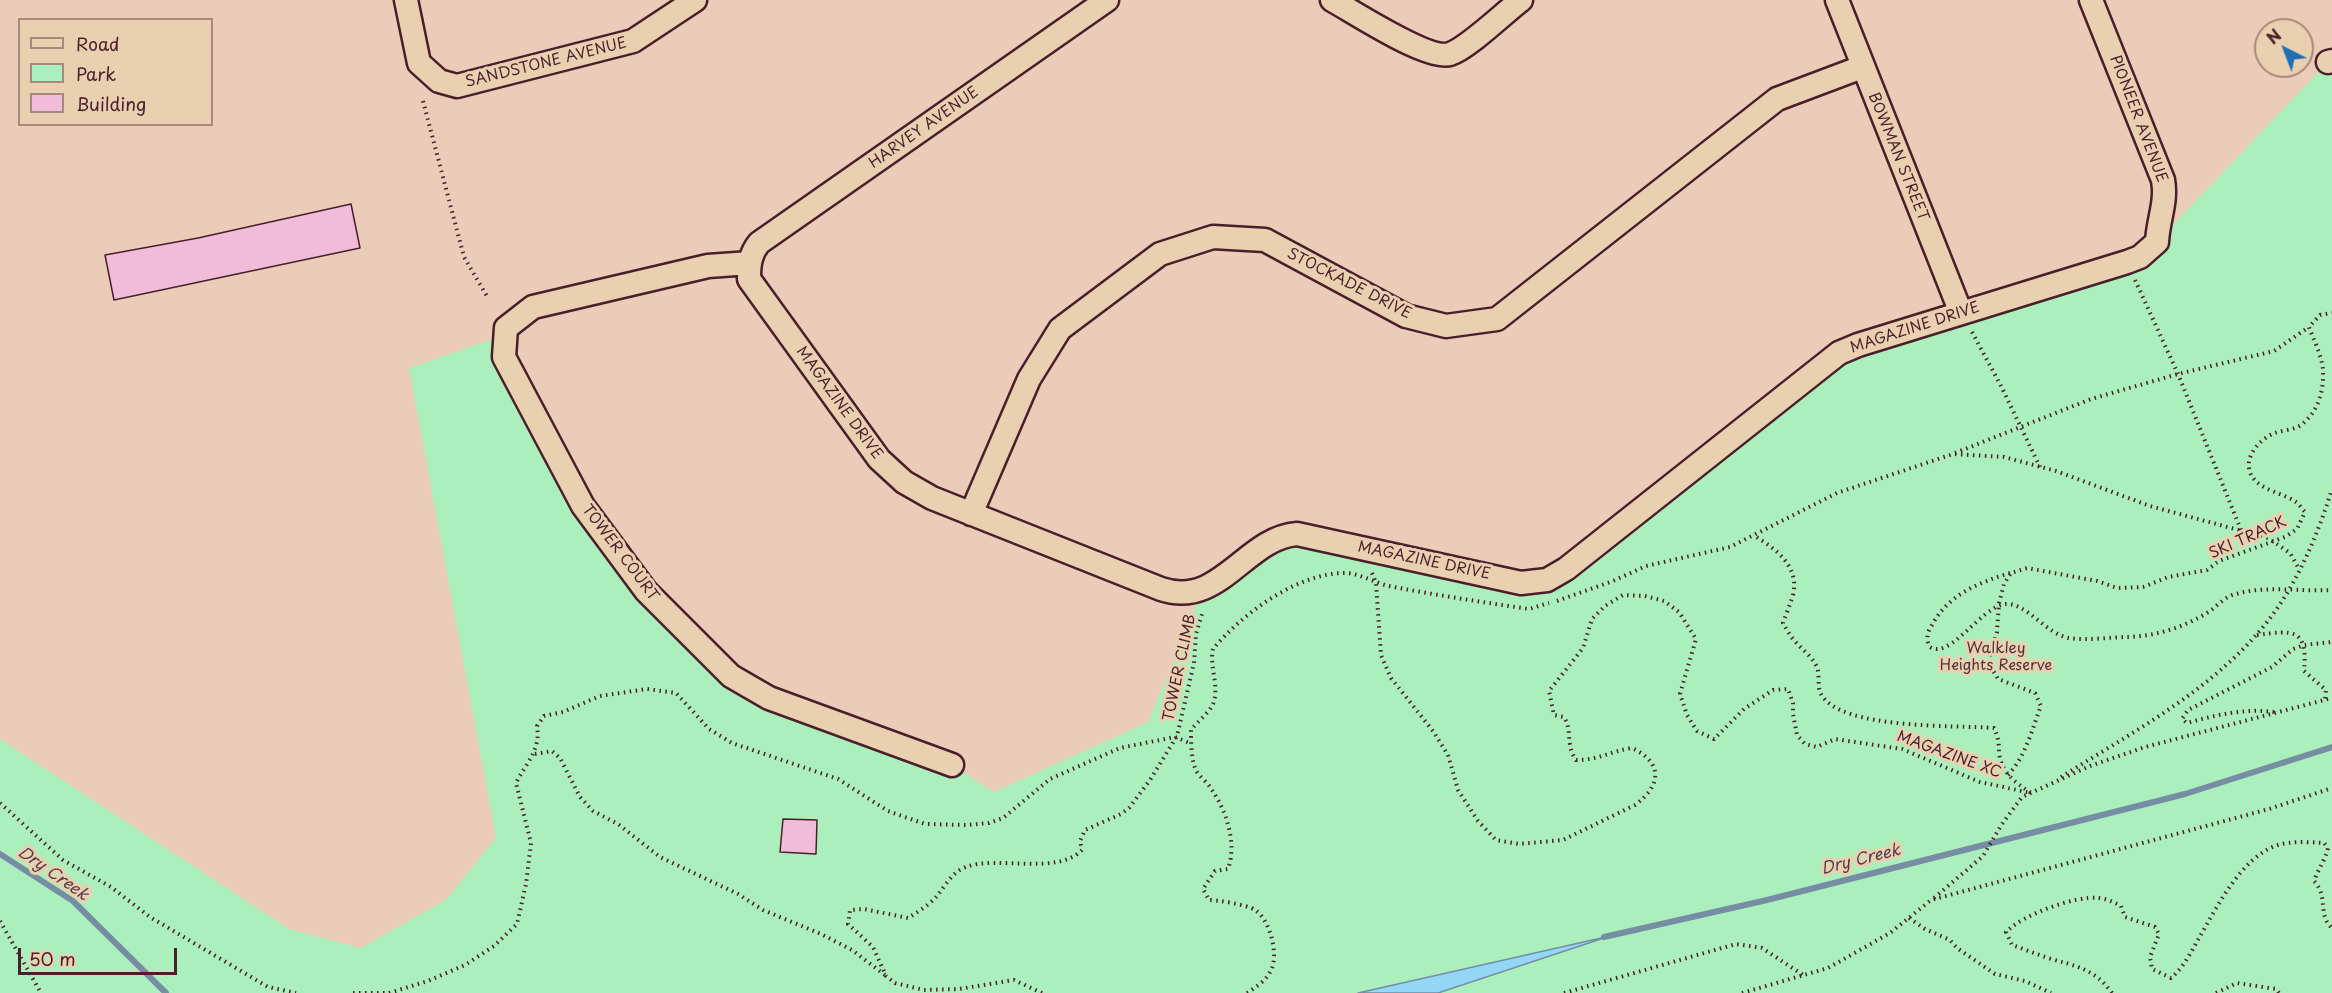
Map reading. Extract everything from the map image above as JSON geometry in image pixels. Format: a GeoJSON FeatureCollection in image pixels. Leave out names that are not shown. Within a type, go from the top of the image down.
{"type":"FeatureCollection","features":[{"type":"Feature","properties":{"kind":"street","name":"SANDSTONE AVENUE"},"geometry":{"type":"LineString","coordinates":[[406,0],[419,63],[439,81],[456,86],[633,41],[692,1]]}},
{"type":"Feature","properties":{"kind":"street","name":"HARVEY AVENUE"},"geometry":{"type":"LineString","coordinates":[[750,263],[753,251],[759,243],[1107,0]]}},
{"type":"Feature","properties":{"kind":"street"},"geometry":{"type":"LineString","coordinates":[[1332,0],[1423,51],[1449,54],[1467,43],[1521,0]]}},
{"type":"Feature","properties":{"kind":"street","name":"BOWMAN STREET"},"geometry":{"type":"LineString","coordinates":[[1837,0],[1961,313]]}},
{"type":"Feature","properties":{"kind":"street","name":"PIONEER AVENUE"},"geometry":{"type":"LineString","coordinates":[[2091,0],[2163,180],[2165,200],[2158,226],[2157,242]]}},
{"type":"Feature","properties":{"kind":"street","name":"STOCKADE DRIVE"},"geometry":{"type":"LineString","coordinates":[[971,514],[1029,379],[1060,329],[1160,254],[1213,237],[1265,240],[1406,316],[1446,326],[1497,319],[1777,99],[1862,67]]}},
{"type":"Feature","properties":{"kind":"street","name":"MAGAZINE DRIVE"},"geometry":{"type":"LineString","coordinates":[[750,263],[749,279],[879,459],[892,473],[920,492],[971,514],[1161,589],[1181,594],[1203,589],[1275,538],[1297,534],[1521,583],[1538,583],[1547,580],[1566,569],[1839,353],[1858,345],[2127,262],[2140,256],[2157,242]]}},
{"type":"Feature","properties":{"kind":"street","name":"TOWER COURT"},"geometry":{"type":"LineString","coordinates":[[750,263],[708,266],[533,307],[506,328],[504,357],[583,506],[646,591],[731,676],[770,698],[952,765]]}},
{"type":"Feature","properties":{"kind":"path"},"geometry":{"type":"LineString","coordinates":[[423,101],[464,257],[488,298]]}},
{"type":"Feature","properties":{"kind":"path"},"geometry":{"type":"LineString","coordinates":[[2127,262],[2178,374],[2241,530]]}},
{"type":"Feature","properties":{"kind":"path"},"geometry":{"type":"LineString","coordinates":[[1961,313],[2022,427],[2040,467]]}},
{"type":"Feature","properties":{"kind":"path"},"geometry":{"type":"LineString","coordinates":[[2011,573],[2004,584],[1997,632],[1989,658],[1998,679],[2035,693],[2041,705],[2031,738],[2008,775],[2001,764],[2000,739],[1994,728],[1943,727],[1886,721],[1845,714],[1830,702],[1821,693],[1818,669],[1783,623],[1793,595],[1794,580],[1788,563],[1775,548],[1753,535],[1838,494],[1953,454],[2091,399],[2178,374],[2274,351],[2309,327],[2320,315],[2332,313]]}},
{"type":"Feature","properties":{"kind":"path","name":"SKI TRACK"},"geometry":{"type":"LineString","coordinates":[[1999,606],[1987,612],[1950,645],[1934,650],[1928,643],[1929,628],[1957,594],[1989,580],[2027,568],[2097,581],[2117,588],[2143,587],[2168,577],[2207,570],[2219,561],[2274,542],[2297,529],[2305,512],[2297,502],[2266,488],[2254,478],[2249,472],[2249,459],[2255,447],[2272,434],[2300,426],[2314,413],[2322,390],[2323,369],[2309,327]]}},
{"type":"Feature","properties":{"kind":"path"},"geometry":{"type":"LineString","coordinates":[[1953,454],[2004,457],[2040,467],[2150,506],[2268,538],[2290,553],[2299,569]]}},
{"type":"Feature","properties":{"kind":"path"},"geometry":{"type":"LineString","coordinates":[[2048,785],[2162,715],[2194,691],[2256,635],[2287,591],[2299,569],[2324,514],[2332,489]]}},
{"type":"Feature","properties":{"kind":"path","name":"MAGAZINE XC"},"geometry":{"type":"LineString","coordinates":[[1370,570],[1377,583],[1381,656],[1391,678],[1433,731],[1448,755],[1458,790],[1478,821],[1496,840],[1519,844],[1563,840],[1635,805],[1654,785],[1656,771],[1650,760],[1632,748],[1618,750],[1604,757],[1576,760],[1569,751],[1569,726],[1564,717],[1554,715],[1550,703],[1549,691],[1583,648],[1592,619],[1605,606],[1623,596],[1645,596],[1664,601],[1679,612],[1691,628],[1696,639],[1680,694],[1687,715],[1697,731],[1714,739],[1744,709],[1773,690],[1788,689],[1793,703],[1792,714],[1797,735],[1805,744],[1817,747],[1835,739],[1902,749],[1980,782],[2031,793]]}},
{"type":"Feature","properties":{"kind":"path"},"geometry":{"type":"LineString","coordinates":[[1247,993],[1263,981],[1272,969],[1274,946],[1269,929],[1256,910],[1226,901],[1209,900],[1203,889],[1215,871],[1228,869],[1232,860],[1232,842],[1227,822],[1213,790],[1196,770],[1191,730],[1213,703],[1215,677],[1211,658],[1213,649],[1270,599],[1295,585]]}},
{"type":"Feature","properties":{"kind":"path"},"geometry":{"type":"LineString","coordinates":[[1999,606],[2008,604],[2019,608],[2042,625],[2069,638],[2131,637],[2151,635],[2187,624],[2235,594],[2255,590],[2332,590]]}},
{"type":"Feature","properties":{"kind":"path","name":"TOWER CLIMB"},"geometry":{"type":"LineString","coordinates":[[886,976],[873,947],[848,924],[850,910],[864,909],[908,918],[925,907],[937,896],[947,881],[966,867],[992,863],[1060,861],[1075,858],[1082,850],[1080,841],[1085,830],[1121,814],[1135,801],[1175,737],[1194,663],[1196,634],[1202,614],[1209,607]]}},
{"type":"Feature","properties":{"kind":"path"},"geometry":{"type":"LineString","coordinates":[[2256,635],[2286,631],[2297,636],[2304,645],[2304,671],[2326,690],[2325,700]]}},
{"type":"Feature","properties":{"kind":"path"},"geometry":{"type":"LineString","coordinates":[[2277,712],[2258,709],[2218,715],[2187,723],[2182,720],[2188,711],[2272,667],[2294,649],[2304,645],[2332,642]]}},
{"type":"Feature","properties":{"kind":"path"},"geometry":{"type":"LineString","coordinates":[[353,993],[387,993],[428,981],[465,965],[494,946],[517,924],[526,884],[531,843],[516,783],[526,764],[535,754],[539,738],[537,726],[544,716],[563,712],[600,696],[647,689],[676,693],[709,729],[732,743],[838,779],[888,811],[925,824],[966,825],[1003,819],[1050,779],[1120,748],[1175,737],[1192,744]]}},
{"type":"Feature","properties":{"kind":"path"},"geometry":{"type":"LineString","coordinates":[[1742,993],[1828,968],[1890,933],[1983,856],[2022,797],[2090,766],[2145,747],[2332,698]]}},
{"type":"Feature","properties":{"kind":"path"},"geometry":{"type":"LineString","coordinates":[[535,754],[552,751],[560,758],[580,797],[593,811],[618,824],[660,857],[738,894],[763,910],[821,934],[852,950],[895,983],[924,990],[958,989],[1014,980],[1042,993]]}},
{"type":"Feature","properties":{"kind":"path","name":"MAGAZINE XC"},"geometry":{"type":"LineString","coordinates":[[2008,775],[2014,782],[2031,793]]}},
{"type":"Feature","properties":{"kind":"path"},"geometry":{"type":"LineString","coordinates":[[1931,900],[2268,810],[2332,788]]}},
{"type":"Feature","properties":{"kind":"path"},"geometry":{"type":"LineString","coordinates":[[0,803],[63,860],[111,887],[150,917],[268,987],[296,993]]}},
{"type":"Feature","properties":{"kind":"path"},"geometry":{"type":"LineString","coordinates":[[2112,993],[2091,972],[2072,963],[2050,959],[2012,945],[2006,932],[2013,924],[2026,917],[2065,903],[2097,897],[2111,900],[2121,906],[2124,917],[2155,927],[2159,934],[2150,957],[2152,969],[2170,978],[2179,972],[2240,873],[2262,851],[2279,845],[2305,842],[2324,843],[2328,848],[2325,860],[2314,881],[2320,887],[2324,898],[2324,918],[2332,928]]}},
{"type":"Feature","properties":{"kind":"path"},"geometry":{"type":"LineString","coordinates":[[1909,918],[1950,940],[1957,948],[1995,974],[2025,981],[2050,993]]}},
{"type":"Feature","properties":{"kind":"path"},"geometry":{"type":"LineString","coordinates":[[0,921],[41,993]]}},
{"type":"Feature","properties":{"kind":"path"},"geometry":{"type":"LineString","coordinates":[[1564,993],[1736,944],[1762,948],[1803,976]]}},
{"type":"Feature","properties":{"kind":"path"},"geometry":{"type":"LineString","coordinates":[[2216,993],[2237,983],[2276,989],[2279,993]]}},
{"type":"Feature","properties":{"kind":"green space","name":"Walkley Heights Reserve"},"geometry":{"type":"Polygon","coordinates":[[[2332,61],[2332,993],[0,993],[0,739],[289,929],[361,948],[447,899],[496,838],[409,368],[505,335],[546,434],[630,570],[769,698],[952,765],[994,792],[1148,722],[1203,589],[1287,535],[1537,583],[1839,353],[2150,249],[2328,62],[2332,61]]]}},
{"type":"Feature","properties":{"kind":"water"},"geometry":{"type":"Polygon","coordinates":[[[1610,936],[1438,993],[1358,993],[1610,936]]]}},
{"type":"Feature","properties":{"kind":"building"},"geometry":{"type":"Polygon","coordinates":[[[351,204],[360,248],[114,300],[105,255],[198,238],[351,204]]]}},
{"type":"Feature","properties":{"kind":"building"},"geometry":{"type":"Polygon","coordinates":[[[783,819],[817,820],[816,854],[780,852],[783,819]]]}},
{"type":"Feature","properties":{"kind":"waterway","name":"Dry Creek"},"geometry":{"type":"LineString","coordinates":[[1604,937],[1767,900],[2185,794],[2332,747]]}},
{"type":"Feature","properties":{"kind":"waterway","name":"Dry Creek"},"geometry":{"type":"LineString","coordinates":[[0,854],[73,901],[166,993]]}}]}
